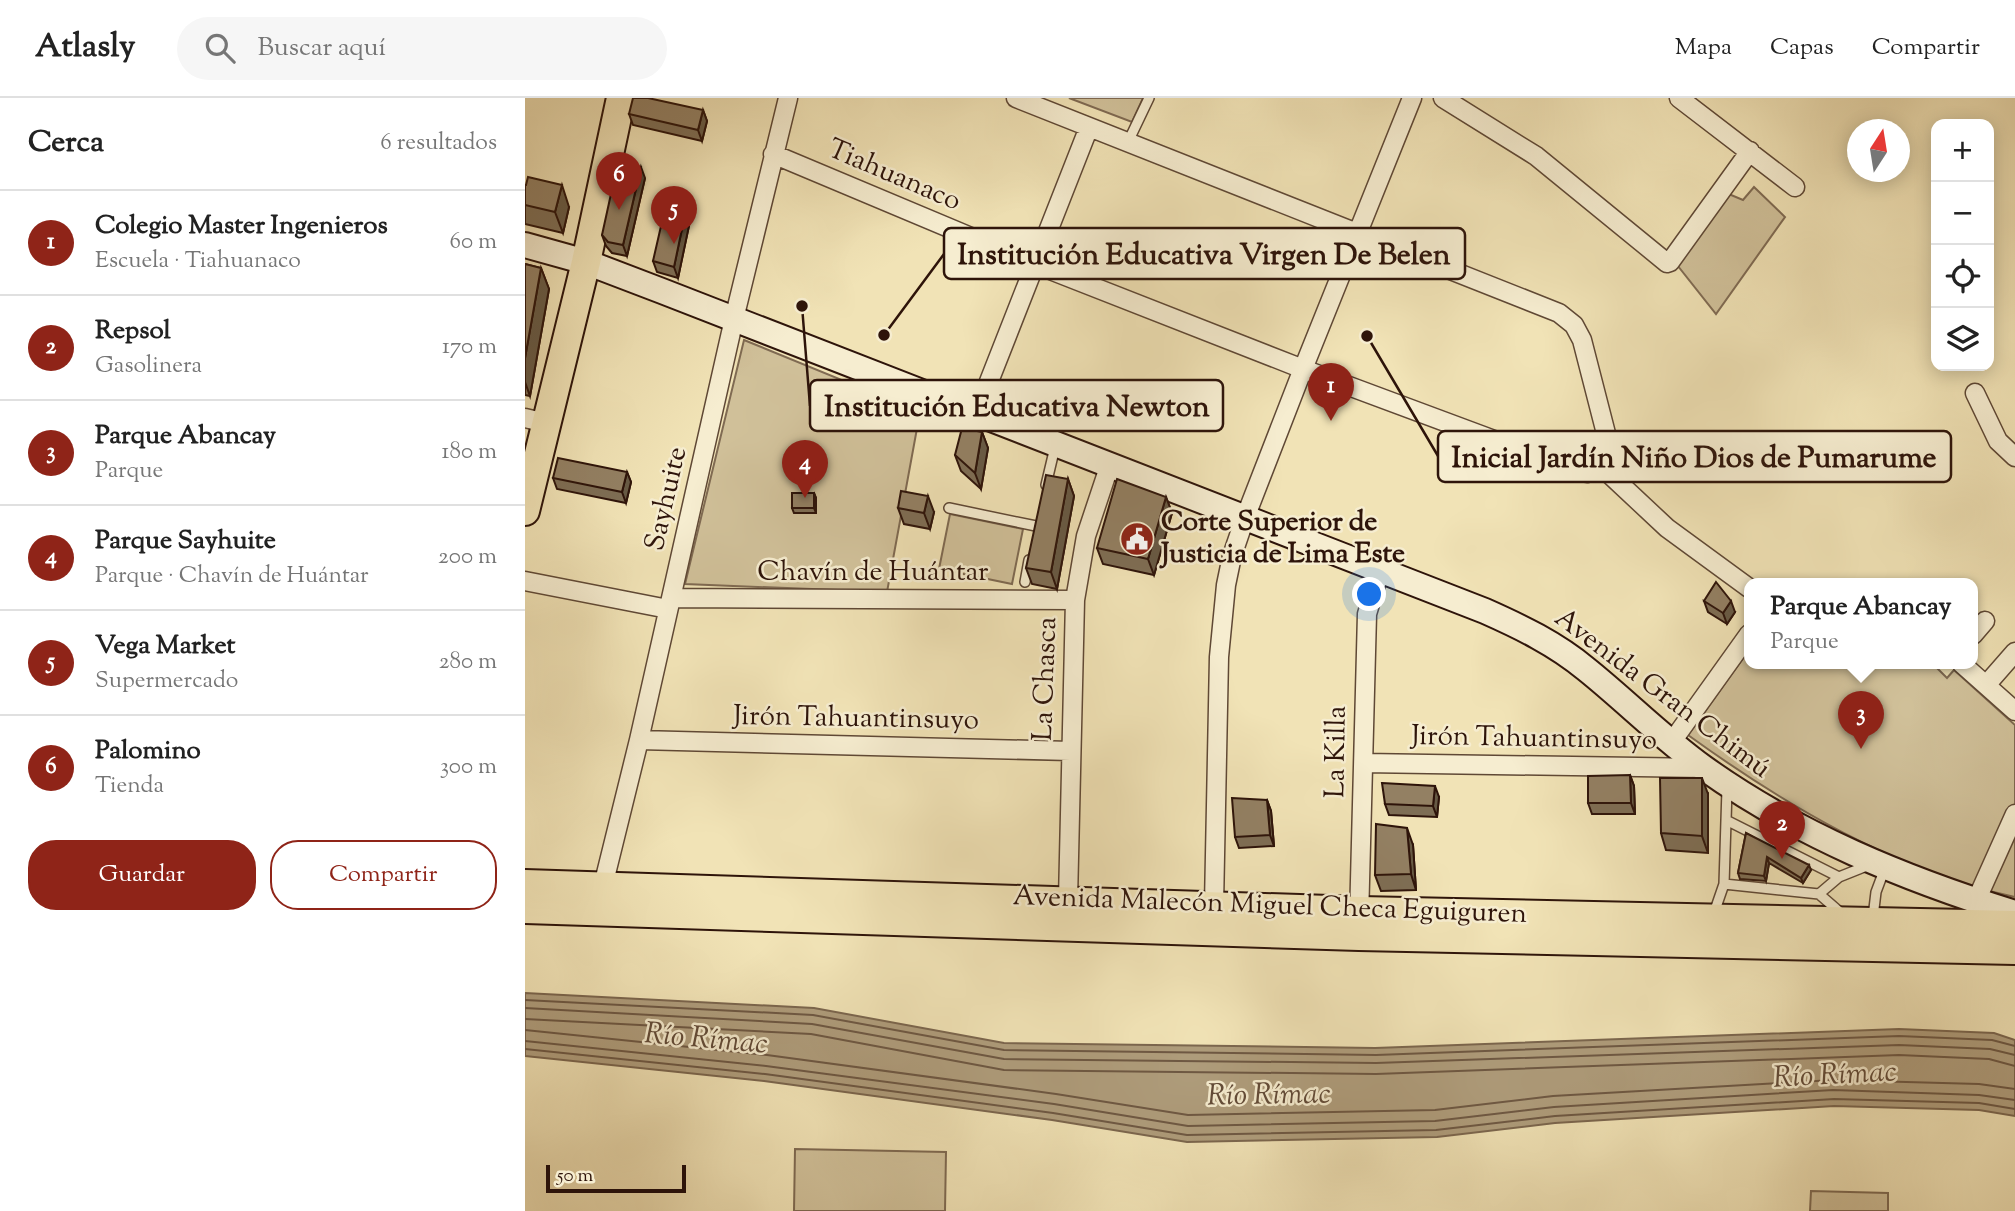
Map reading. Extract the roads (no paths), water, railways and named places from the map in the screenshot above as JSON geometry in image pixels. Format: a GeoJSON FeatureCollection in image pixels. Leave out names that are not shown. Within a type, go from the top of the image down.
{"type":"FeatureCollection","features":[{"type":"Feature","properties":{"kind":"main road"},"geometry":{"type":"LineString","coordinates":[[525,511],[536,420],[586,262],[620,98]]}},
{"type":"Feature","properties":{"kind":"main road","name":"Avenida Malecón Miguel Checa Eguiguren"},"geometry":{"type":"LineString","coordinates":[[525,884],[600,898],[2015,950]]}},
{"type":"Feature","properties":{"kind":"main road","name":"Avenida Malecón Miguel Checa Eguiguren"},"geometry":{"type":"LineString","coordinates":[[525,909],[600,898],[1068,900],[1214,905],[1359,924],[1712,918],[2015,925]]}},
{"type":"Feature","properties":{"kind":"street","name":"Sayhuite"},"geometry":{"type":"LineString","coordinates":[[600,898],[788,98]]}},
{"type":"Feature","properties":{"kind":"street"},"geometry":{"type":"LineString","coordinates":[[1016,98],[1559,313],[1574,325],[1582,340],[1611,453],[1611,459],[1604,470],[1667,528],[1744,585]]}},
{"type":"Feature","properties":{"kind":"street"},"geometry":{"type":"LineString","coordinates":[[1214,905],[1221,619],[1232,556],[1303,369],[1412,98]]}},
{"type":"Feature","properties":{"kind":"street"},"geometry":{"type":"LineString","coordinates":[[1443,98],[1536,156],[1667,264],[1750,151]]}},
{"type":"Feature","properties":{"kind":"street"},"geometry":{"type":"LineString","coordinates":[[1679,98],[1794,187]]}},
{"type":"Feature","properties":{"kind":"street"},"geometry":{"type":"LineString","coordinates":[[977,412],[1089,127]]}},
{"type":"Feature","properties":{"kind":"street","name":"Tiahuanaco"},"geometry":{"type":"LineString","coordinates":[[773,154],[1035,264],[1303,369],[1561,466],[1587,473],[1604,470]]}},
{"type":"Feature","properties":{"kind":"street","name":"Avenida Gran Chimú"},"geometry":{"type":"LineString","coordinates":[[525,245],[586,262],[1521,626],[1585,668],[1703,768],[1814,834],[1879,866],[2015,913]]}},
{"type":"Feature","properties":{"kind":"street"},"geometry":{"type":"LineString","coordinates":[[1975,393],[1998,441],[2015,457]]}},
{"type":"Feature","properties":{"kind":"street","name":"La Chasca"},"geometry":{"type":"LineString","coordinates":[[1068,900],[1075,600],[1086,536],[1110,464]]}},
{"type":"Feature","properties":{"kind":"street","name":"La Killa"},"geometry":{"type":"LineString","coordinates":[[1359,924],[1367,614],[1380,571]]}},
{"type":"Feature","properties":{"kind":"street","name":"Chavín de Huántar"},"geometry":{"type":"LineString","coordinates":[[525,581],[670,604],[1075,600]]}},
{"type":"Feature","properties":{"kind":"street"},"geometry":{"type":"LineString","coordinates":[[1671,743],[1744,641]]}},
{"type":"Feature","properties":{"kind":"street"},"geometry":{"type":"LineString","coordinates":[[1987,684],[2015,652]]}},
{"type":"Feature","properties":{"kind":"street"},"geometry":{"type":"LineString","coordinates":[[1968,669],[2015,710]]}},
{"type":"Feature","properties":{"kind":"street","name":"Jirón Tahuantinsuyo"},"geometry":{"type":"LineString","coordinates":[[639,740],[1070,751]]}},
{"type":"Feature","properties":{"kind":"street","name":"Jirón Tahuantinsuyo"},"geometry":{"type":"LineString","coordinates":[[1364,763],[1703,768]]}},
{"type":"Feature","properties":{"kind":"street"},"geometry":{"type":"LineString","coordinates":[[1976,901],[2015,814]]}},
{"type":"Feature","properties":{"kind":"lane"},"geometry":{"type":"LineString","coordinates":[[1128,142],[1149,98]]}},
{"type":"Feature","properties":{"kind":"lane"},"geometry":{"type":"LineString","coordinates":[[1044,491],[1055,443]]}},
{"type":"Feature","properties":{"kind":"lane"},"geometry":{"type":"LineString","coordinates":[[949,508],[1035,526]]}},
{"type":"Feature","properties":{"kind":"lane"},"geometry":{"type":"LineString","coordinates":[[1033,538],[1038,514]]}},
{"type":"Feature","properties":{"kind":"lane"},"geometry":{"type":"LineString","coordinates":[[1025,582],[1031,549]]}},
{"type":"Feature","properties":{"kind":"lane"},"geometry":{"type":"LineString","coordinates":[[1712,918],[1724,884],[1727,783]]}},
{"type":"Feature","properties":{"kind":"lane"},"geometry":{"type":"LineString","coordinates":[[1726,820],[1839,877]]}},
{"type":"Feature","properties":{"kind":"lane"},"geometry":{"type":"LineString","coordinates":[[1724,884],[1819,894],[1862,922],[1877,892],[1879,866],[1839,877],[1819,894]]}},
{"type":"Feature","properties":{"kind":"water","name":"Río Rímac"},"geometry":{"type":"Polygon","coordinates":[[[525,993],[814,1008],[1004,1043],[1375,1048],[1899,1029],[1994,1033],[2015,1040],[2015,1116],[1979,1110],[1834,1106],[1555,1123],[1437,1137],[1187,1142],[1052,1120],[764,1081],[525,1056],[525,993]]]}},
{"type":"Feature","properties":{"kind":"place","name":"Palomino"},"geometry":{"type":"Point","coordinates":[619,210]}},
{"type":"Feature","properties":{"kind":"place","name":"Vega Market"},"geometry":{"type":"Point","coordinates":[674,244]}},
{"type":"Feature","properties":{"kind":"place","name":"Institución Educativa Newton"},"geometry":{"type":"Point","coordinates":[802,306]}},
{"type":"Feature","properties":{"kind":"place","name":"Institución Educativa Virgen De Belen"},"geometry":{"type":"Point","coordinates":[884,335]}},
{"type":"Feature","properties":{"kind":"place","name":"Inicial Jardín Niño Dios de Pumarume"},"geometry":{"type":"Point","coordinates":[1367,336]}},
{"type":"Feature","properties":{"kind":"place","name":"Colegio Master Ingenieros"},"geometry":{"type":"Point","coordinates":[1331,421]}},
{"type":"Feature","properties":{"kind":"place","name":"Parque Sayhuite"},"geometry":{"type":"Point","coordinates":[805,498]}},
{"type":"Feature","properties":{"kind":"place","name":"Corte Superior de Justicia de Lima Este"},"geometry":{"type":"Point","coordinates":[1137,539]}},
{"type":"Feature","properties":{"kind":"place","name":"Parque Abancay"},"geometry":{"type":"Point","coordinates":[1861,749]}},
{"type":"Feature","properties":{"kind":"place","name":"Repsol"},"geometry":{"type":"Point","coordinates":[1782,859]}}]}
